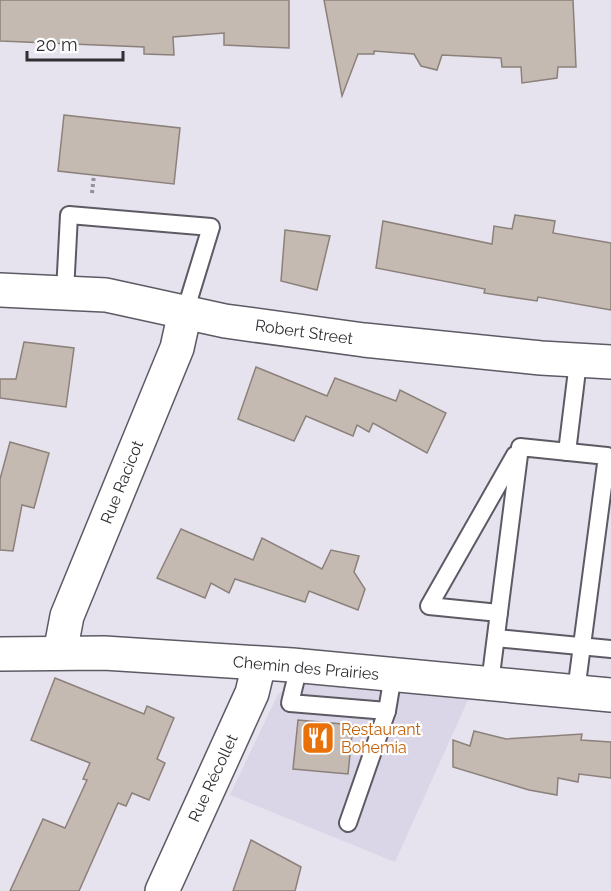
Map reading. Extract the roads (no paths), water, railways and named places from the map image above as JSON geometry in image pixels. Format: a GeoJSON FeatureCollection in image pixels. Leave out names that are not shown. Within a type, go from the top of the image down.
{"type":"FeatureCollection","features":[{"type":"Feature","properties":{"kind":"street","name":"Robert Street"},"geometry":{"type":"LineString","coordinates":[[0,290],[106,295],[225,321],[364,340],[578,362],[611,362]]}},
{"type":"Feature","properties":{"kind":"street","name":"Rue Racicot"},"geometry":{"type":"LineString","coordinates":[[60,653],[67,616],[177,348],[185,312]]}},
{"type":"Feature","properties":{"kind":"street","name":"Chemin des Prairies"},"geometry":{"type":"LineString","coordinates":[[0,654],[60,653],[298,666],[611,695]]}},
{"type":"Feature","properties":{"kind":"street","name":"Rue Récollet"},"geometry":{"type":"LineString","coordinates":[[162,891],[252,693],[259,664]]}},
{"type":"Feature","properties":{"kind":"lane"},"geometry":{"type":"LineString","coordinates":[[65,292],[69,215],[211,226],[185,312]]}},
{"type":"Feature","properties":{"kind":"lane"},"geometry":{"type":"LineString","coordinates":[[567,452],[578,362]]}},
{"type":"Feature","properties":{"kind":"lane"},"geometry":{"type":"LineString","coordinates":[[520,447],[607,456],[576,692]]}},
{"type":"Feature","properties":{"kind":"lane"},"geometry":{"type":"LineString","coordinates":[[490,684],[520,447]]}},
{"type":"Feature","properties":{"kind":"lane"},"geometry":{"type":"LineString","coordinates":[[499,613],[429,606],[520,447]]}},
{"type":"Feature","properties":{"kind":"lane"},"geometry":{"type":"LineString","coordinates":[[496,638],[611,649]]}},
{"type":"Feature","properties":{"kind":"lane"},"geometry":{"type":"LineString","coordinates":[[298,666],[290,703],[387,711]]}},
{"type":"Feature","properties":{"kind":"lane"},"geometry":{"type":"LineString","coordinates":[[348,823],[387,711],[393,675]]}},
{"type":"Feature","properties":{"kind":"place","name":"Restaurant Bohemia"},"geometry":{"type":"Point","coordinates":[318,738]}}]}
